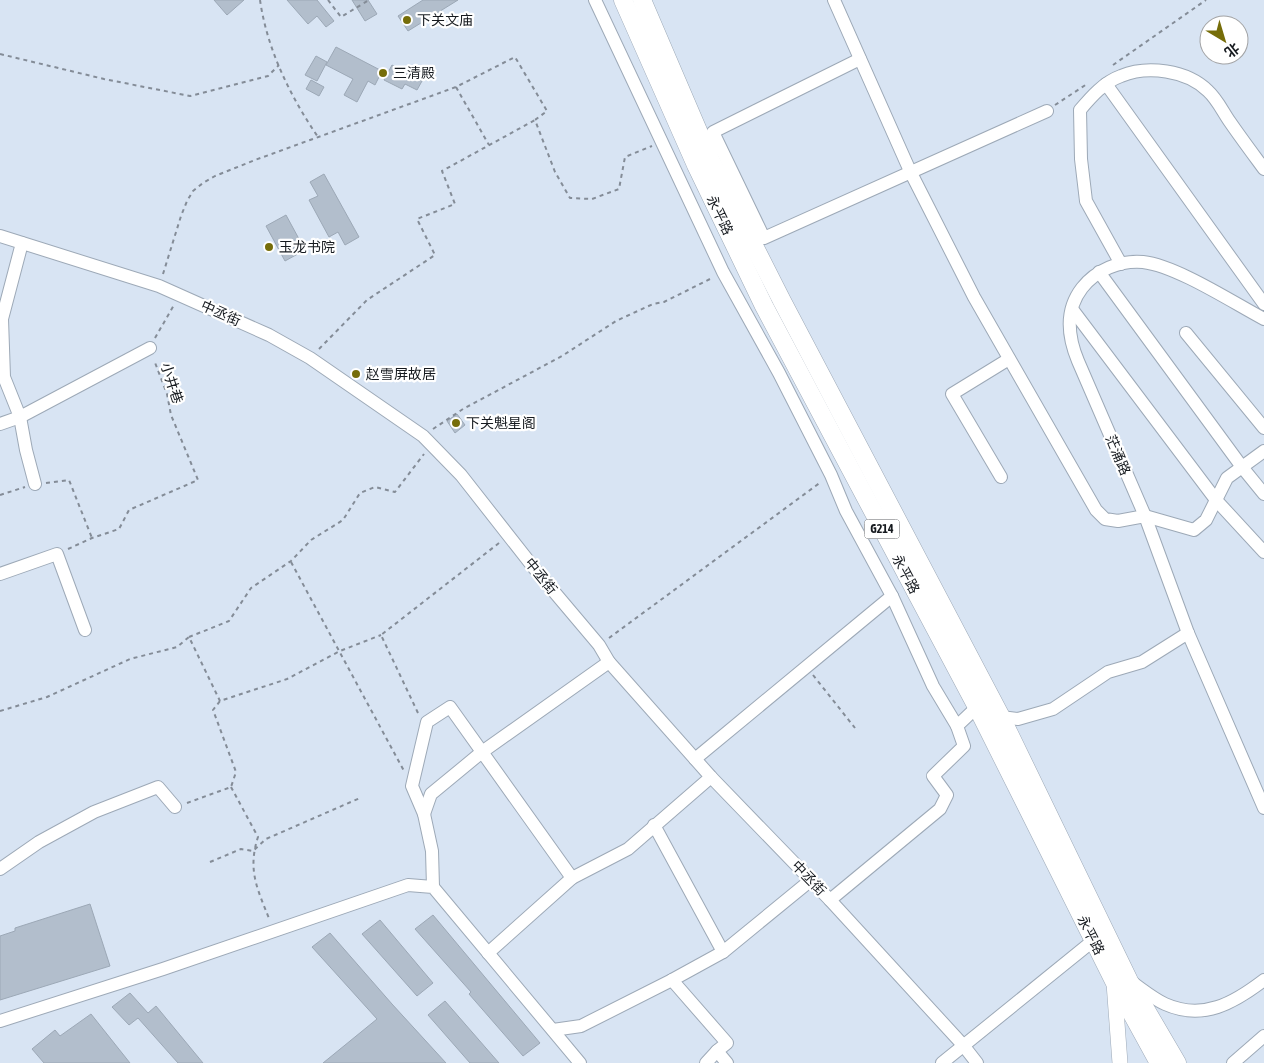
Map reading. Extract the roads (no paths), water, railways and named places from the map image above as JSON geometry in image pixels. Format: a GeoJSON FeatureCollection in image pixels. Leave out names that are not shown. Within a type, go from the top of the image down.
{"type":"FeatureCollection","features":[{"type":"Feature","properties":{"kind":"highway","name":"永平路"},"geometry":{"type":"LineString","coordinates":[[623,0],[696,165],[764,306],[977,707],[994,721],[1094,940],[1122,981]]}},
{"type":"Feature","properties":{"kind":"highway","name":"永平路"},"geometry":{"type":"LineString","coordinates":[[642,0],[720,178],[994,721],[1122,981],[1160,1054],[1177,1063]]}},
{"type":"Feature","properties":{"kind":"main road"},"geometry":{"type":"LineString","coordinates":[[1120,1063],[1122,981]]}},
{"type":"Feature","properties":{"kind":"street"},"geometry":{"type":"LineString","coordinates":[[595,0],[723,272],[779,373],[831,475],[846,511],[892,596],[933,686],[957,726],[964,746],[933,776],[947,796],[940,809],[830,900]]}},
{"type":"Feature","properties":{"kind":"street"},"geometry":{"type":"LineString","coordinates":[[834,0],[910,172],[974,297],[1096,510],[1105,519],[1118,521],[1144,516],[1194,530],[1206,520],[1227,478],[1264,452]]}},
{"type":"Feature","properties":{"kind":"street"},"geometry":{"type":"LineString","coordinates":[[860,60],[713,132],[764,238],[1047,110]]}},
{"type":"Feature","properties":{"kind":"street"},"geometry":{"type":"LineString","coordinates":[[1121,264],[1086,201],[1081,159],[1080,110],[1106,84],[1120,76],[1146,71],[1176,74],[1196,82],[1209,91],[1264,169]]}},
{"type":"Feature","properties":{"kind":"street"},"geometry":{"type":"LineString","coordinates":[[1106,84],[1264,304]]}},
{"type":"Feature","properties":{"kind":"street","name":"中丞街"},"geometry":{"type":"LineString","coordinates":[[0,236],[159,286],[269,335],[310,358],[427,440],[461,475],[599,645],[609,662],[694,760],[830,900],[963,1045],[977,1063]]}},
{"type":"Feature","properties":{"kind":"street"},"geometry":{"type":"LineString","coordinates":[[22,243],[2,319],[4,377],[20,417],[35,484]]}},
{"type":"Feature","properties":{"kind":"street","name":"茫涌路"},"geometry":{"type":"LineString","coordinates":[[1264,319],[1190,279],[1143,262],[1121,264],[1099,272],[1083,287],[1072,309],[1070,322],[1071,344],[1144,516],[1188,633],[1264,808]]}},
{"type":"Feature","properties":{"kind":"street"},"geometry":{"type":"LineString","coordinates":[[1099,272],[1242,467],[1264,494]]}},
{"type":"Feature","properties":{"kind":"street"},"geometry":{"type":"LineString","coordinates":[[1072,309],[1216,500],[1264,552]]}},
{"type":"Feature","properties":{"kind":"street"},"geometry":{"type":"LineString","coordinates":[[1186,333],[1264,428]]}},
{"type":"Feature","properties":{"kind":"street"},"geometry":{"type":"LineString","coordinates":[[0,424],[20,417],[150,348]]}},
{"type":"Feature","properties":{"kind":"street"},"geometry":{"type":"LineString","coordinates":[[1000,477],[952,394],[1009,359]]}},
{"type":"Feature","properties":{"kind":"street"},"geometry":{"type":"LineString","coordinates":[[0,574],[57,554],[85,630]]}},
{"type":"Feature","properties":{"kind":"street"},"geometry":{"type":"LineString","coordinates":[[694,760],[892,596]]}},
{"type":"Feature","properties":{"kind":"street"},"geometry":{"type":"LineString","coordinates":[[994,721],[1018,719],[1054,709],[1108,672],[1142,662],[1188,633]]}},
{"type":"Feature","properties":{"kind":"street"},"geometry":{"type":"LineString","coordinates":[[424,814],[431,794],[482,752],[609,662]]}},
{"type":"Feature","properties":{"kind":"street"},"geometry":{"type":"LineString","coordinates":[[572,878],[450,707],[427,722],[412,786],[424,814],[432,852],[433,887],[580,1063]]}},
{"type":"Feature","properties":{"kind":"street"},"geometry":{"type":"LineString","coordinates":[[957,726],[977,707]]}},
{"type":"Feature","properties":{"kind":"street"},"geometry":{"type":"LineString","coordinates":[[1247,768],[1264,779]]}},
{"type":"Feature","properties":{"kind":"street"},"geometry":{"type":"LineString","coordinates":[[488,952],[572,878],[628,849],[654,824],[710,777]]}},
{"type":"Feature","properties":{"kind":"street"},"geometry":{"type":"LineString","coordinates":[[0,869],[39,842],[94,812],[158,788],[175,807]]}},
{"type":"Feature","properties":{"kind":"street"},"geometry":{"type":"LineString","coordinates":[[654,824],[723,952]]}},
{"type":"Feature","properties":{"kind":"street"},"geometry":{"type":"LineString","coordinates":[[553,1030],[581,1026],[723,952],[810,880]]}},
{"type":"Feature","properties":{"kind":"street"},"geometry":{"type":"LineString","coordinates":[[0,1021],[163,969],[408,885],[433,887]]}},
{"type":"Feature","properties":{"kind":"street"},"geometry":{"type":"LineString","coordinates":[[942,1063],[1094,940]]}},
{"type":"Feature","properties":{"kind":"street"},"geometry":{"type":"LineString","coordinates":[[672,980],[727,1043],[706,1063]]}},
{"type":"Feature","properties":{"kind":"street"},"geometry":{"type":"LineString","coordinates":[[1122,981],[1164,1004],[1187,1012],[1205,1011],[1226,1004],[1244,996],[1264,980]]}},
{"type":"Feature","properties":{"kind":"street"},"geometry":{"type":"LineString","coordinates":[[1233,1063],[1264,1036]]}},
{"type":"Feature","properties":{"kind":"street"},"geometry":{"type":"LineString","coordinates":[[717,1051],[727,1063]]}},
{"type":"Feature","properties":{"kind":"place","name":"下关文庙"},"geometry":{"type":"Point","coordinates":[407,20]}},
{"type":"Feature","properties":{"kind":"place","name":"三清殿"},"geometry":{"type":"Point","coordinates":[383,73]}},
{"type":"Feature","properties":{"kind":"place","name":"玉龙书院"},"geometry":{"type":"Point","coordinates":[269,247]}},
{"type":"Feature","properties":{"kind":"place","name":"赵雪屏故居"},"geometry":{"type":"Point","coordinates":[356,374]}},
{"type":"Feature","properties":{"kind":"place","name":"下关魁星阁"},"geometry":{"type":"Point","coordinates":[456,423]}}]}
